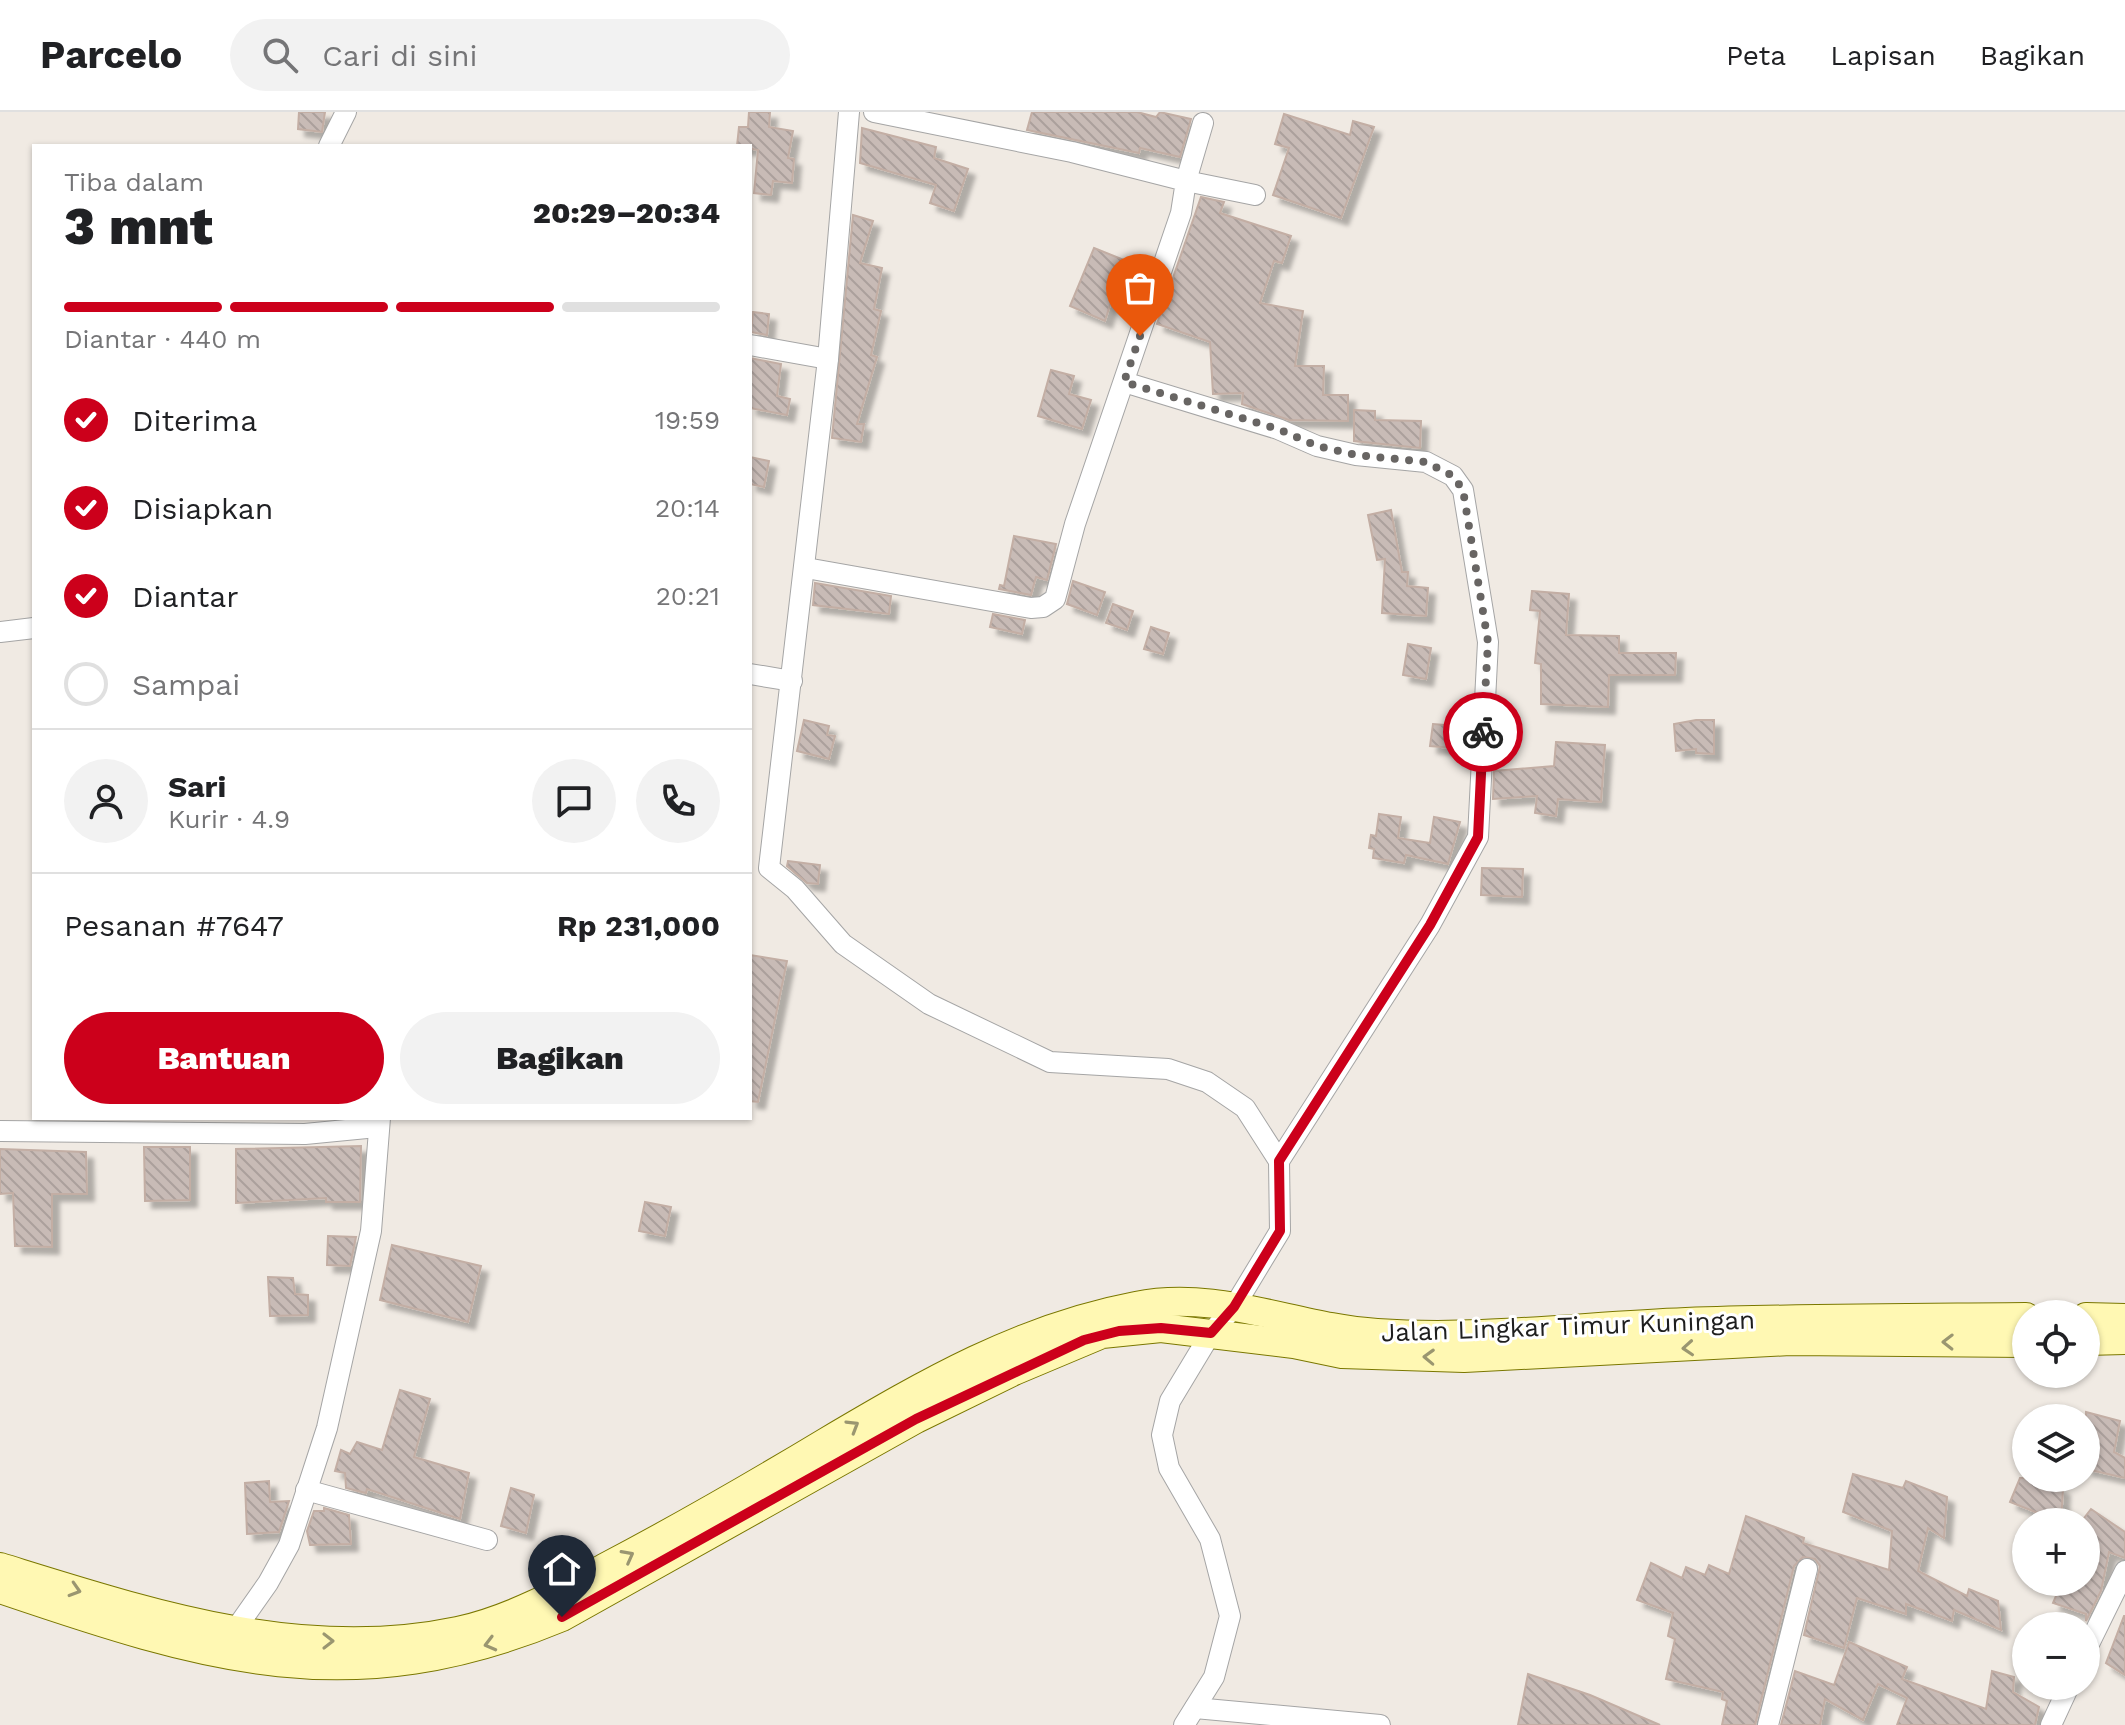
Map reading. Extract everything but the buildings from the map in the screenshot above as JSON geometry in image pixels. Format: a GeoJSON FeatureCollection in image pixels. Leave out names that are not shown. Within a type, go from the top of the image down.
{"type":"FeatureCollection","features":[{"type":"Feature","properties":{"kind":"main road","name":"Jalan Lingkar Timur Kuningan"},"geometry":{"type":"LineString","coordinates":[[0,1589],[138,1636],[226,1644],[323,1641],[460,1630],[545,1600],[689,1523],[956,1367],[1039,1333],[1136,1306],[1179,1301],[1234,1307],[1372,1333],[1457,1335],[1686,1322],[2012,1317]]}},
{"type":"Feature","properties":{"kind":"main road"},"geometry":{"type":"LineString","coordinates":[[2100,1317],[2125,1318]]}},
{"type":"Feature","properties":{"kind":"main road","name":"Jalan Lingkar Timur Kuningan"},"geometry":{"type":"LineString","coordinates":[[0,1567],[125,1606],[226,1644],[303,1666],[390,1663],[453,1655],[507,1640],[562,1617],[916,1419],[1070,1346],[1119,1331],[1161,1328],[1342,1354],[1464,1358],[1790,1341],[2012,1343]]}},
{"type":"Feature","properties":{"kind":"main road"},"geometry":{"type":"LineString","coordinates":[[2100,1341],[2125,1340]]}},
{"type":"Feature","properties":{"kind":"street"},"geometry":{"type":"LineString","coordinates":[[330,144],[346,112]]}},
{"type":"Feature","properties":{"kind":"street"},"geometry":{"type":"LineString","coordinates":[[849,112],[806,568],[792,681],[760,866],[795,889],[843,944],[929,1004],[1050,1062],[1168,1069],[1207,1082],[1245,1108],[1279,1161],[1280,1231],[1234,1307],[1211,1333],[1170,1401],[1162,1435],[1169,1468],[1210,1539],[1230,1616],[1214,1677],[1189,1717],[1380,1725]]}},
{"type":"Feature","properties":{"kind":"street"},"geometry":{"type":"LineString","coordinates":[[874,112],[1072,152],[1255,195]]}},
{"type":"Feature","properties":{"kind":"street"},"geometry":{"type":"LineString","coordinates":[[806,568],[1043,607],[1055,599],[1075,524],[1181,213],[1186,181],[1203,123]]}},
{"type":"Feature","properties":{"kind":"street"},"geometry":{"type":"LineString","coordinates":[[752,345],[828,359]]}},
{"type":"Feature","properties":{"kind":"street"},"geometry":{"type":"LineString","coordinates":[[1124,382],[1278,429],[1317,446],[1356,455],[1426,462],[1453,476],[1463,490],[1488,642],[1478,837],[1430,925],[1279,1161]]}},
{"type":"Feature","properties":{"kind":"street"},"geometry":{"type":"LineString","coordinates":[[0,632],[32,628]]}},
{"type":"Feature","properties":{"kind":"street"},"geometry":{"type":"LineString","coordinates":[[752,674],[792,681]]}},
{"type":"Feature","properties":{"kind":"street"},"geometry":{"type":"LineString","coordinates":[[0,1131],[305,1134],[378,1123],[371,1231],[327,1428],[289,1545],[268,1583],[226,1644]]}},
{"type":"Feature","properties":{"kind":"street"},"geometry":{"type":"LineString","coordinates":[[306,1490],[487,1540]]}},
{"type":"Feature","properties":{"kind":"street"},"geometry":{"type":"LineString","coordinates":[[1768,1725],[1807,1569]]}},
{"type":"Feature","properties":{"kind":"street"},"geometry":{"type":"LineString","coordinates":[[2100,1622],[2125,1571]]}},
{"type":"Feature","properties":{"kind":"street"},"geometry":{"type":"LineString","coordinates":[[2051,1725],[2063,1700]]}},
{"type":"Feature","properties":{"kind":"way so far"},"geometry":{"type":"LineString","coordinates":[[1140,336],[1124,382],[1278,429],[1317,446],[1356,455],[1426,462],[1453,476],[1463,490],[1488,642],[1483,732]]}},
{"type":"Feature","properties":{"kind":"route"},"geometry":{"type":"LineString","coordinates":[[562,1617],[916,1419],[1084,1340],[1119,1331],[1161,1328],[1211,1333],[1234,1307],[1280,1231],[1279,1161],[1430,925],[1478,837],[1483,732]]}}]}
